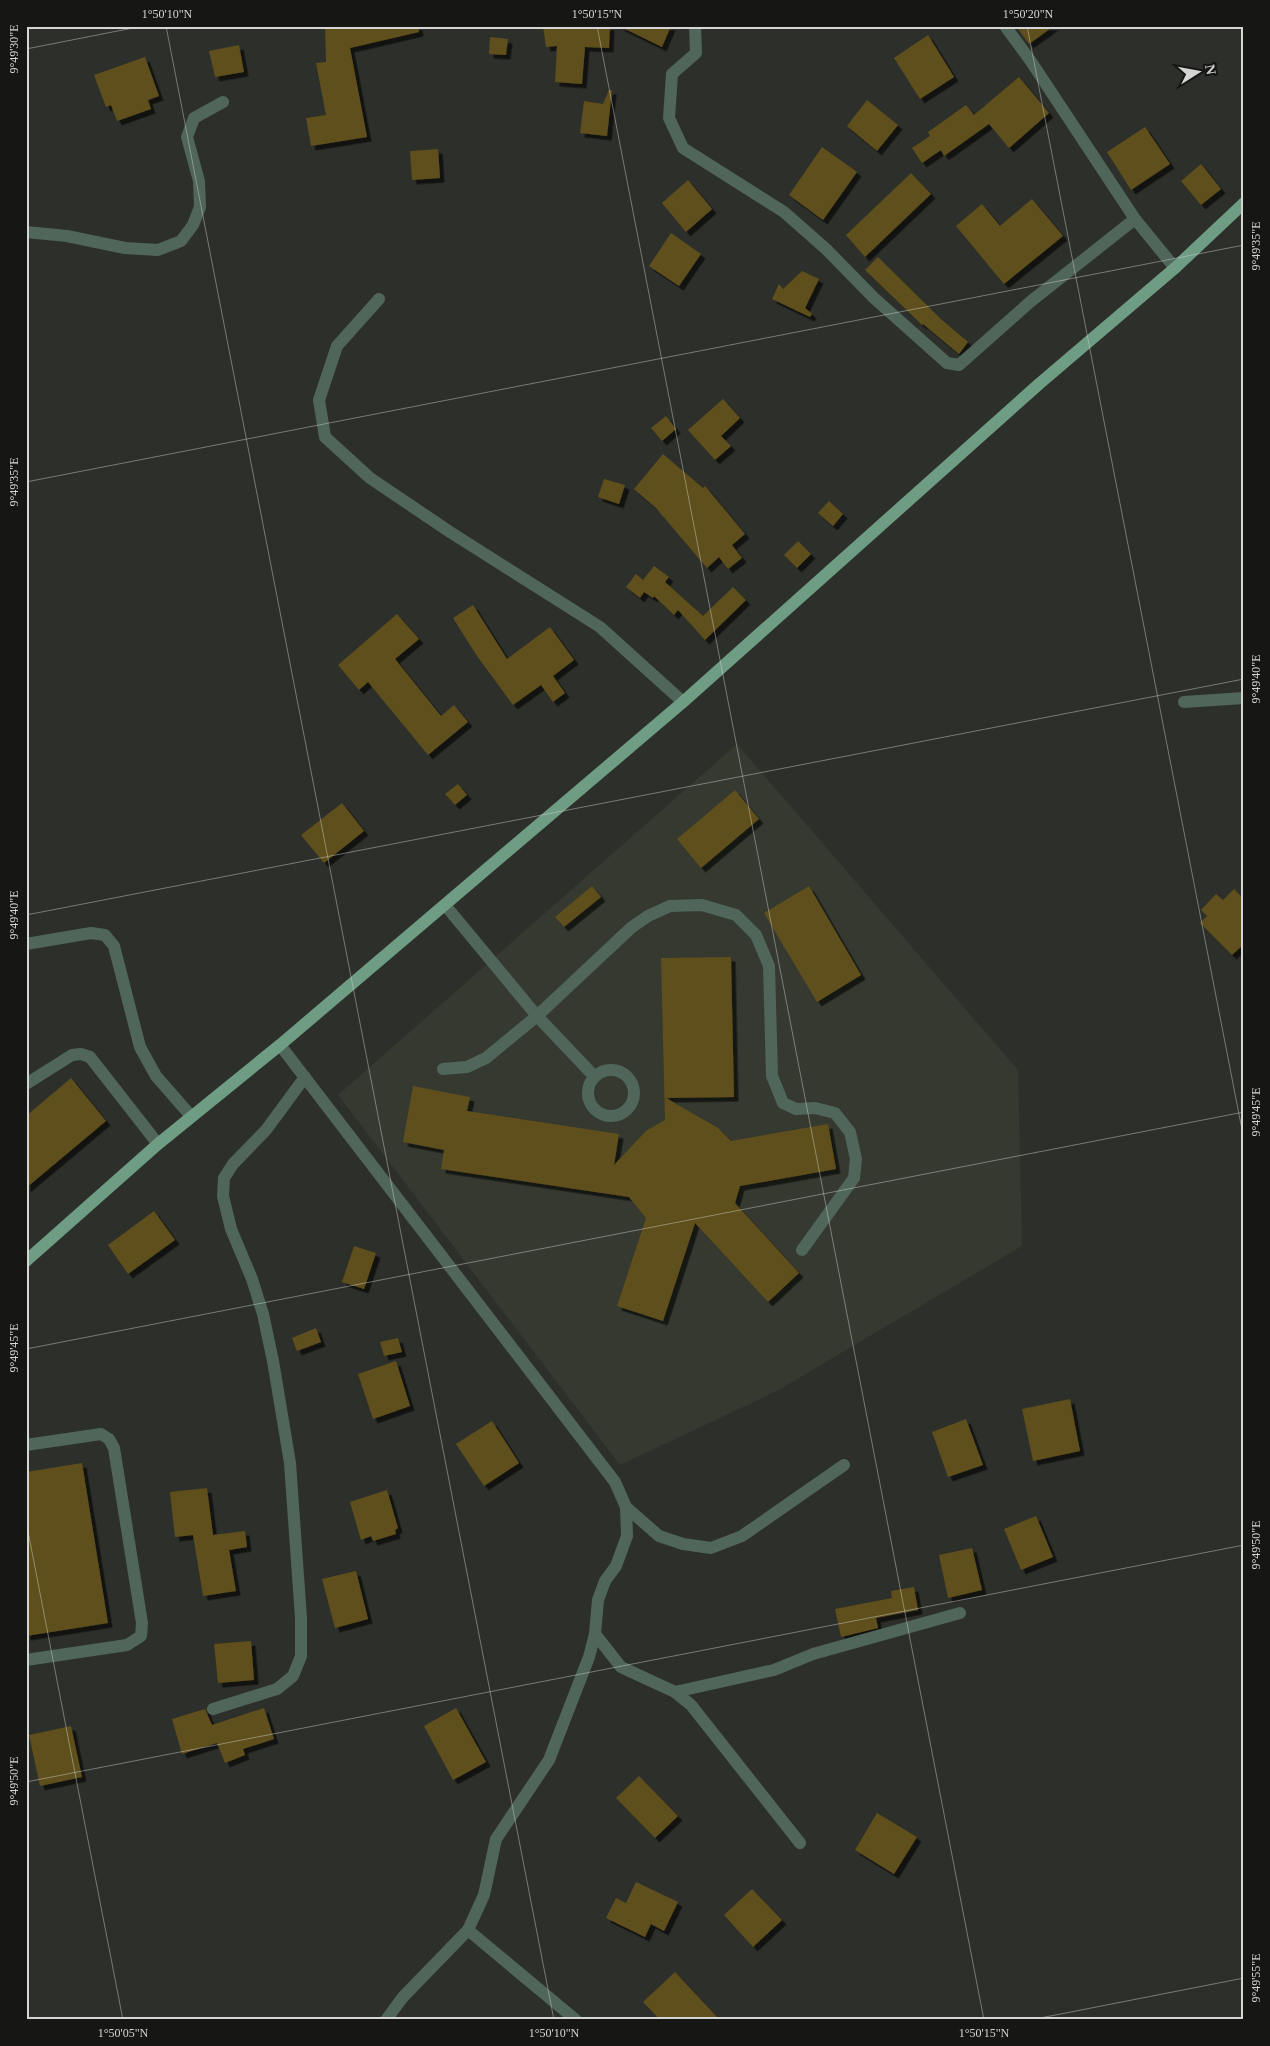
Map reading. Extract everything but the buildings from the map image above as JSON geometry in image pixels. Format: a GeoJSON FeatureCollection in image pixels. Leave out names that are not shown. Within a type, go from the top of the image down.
{"type":"FeatureCollection","features":[{"type":"Feature","properties":{"kind":"main road"},"geometry":{"type":"LineString","coordinates":[[26,1262],[158,1144],[280,1045],[683,702],[1039,384],[1175,268],[1244,203]]}},
{"type":"Feature","properties":{"kind":"street"},"geometry":{"type":"LineString","coordinates":[[695,26],[696,53],[672,74],[668,118],[684,148],[784,212],[826,249],[874,298],[947,363],[959,366],[1030,302],[1135,218]]}},
{"type":"Feature","properties":{"kind":"street"},"geometry":{"type":"LineString","coordinates":[[1005,26],[1030,60],[1135,218],[1175,268]]}},
{"type":"Feature","properties":{"kind":"street"},"geometry":{"type":"LineString","coordinates":[[26,232],[68,236],[125,248],[158,250],[181,241],[192,225],[200,207],[199,181],[187,137],[194,118],[224,102]]}},
{"type":"Feature","properties":{"kind":"street"},"geometry":{"type":"LineString","coordinates":[[379,299],[337,346],[320,400],[325,437],[370,478],[450,532],[600,627],[683,702]]}},
{"type":"Feature","properties":{"kind":"street"},"geometry":{"type":"LineString","coordinates":[[1184,702],[1244,698]]}},
{"type":"Feature","properties":{"kind":"street"},"geometry":{"type":"LineString","coordinates":[[445,905],[537,1016],[594,1076]]}},
{"type":"Feature","properties":{"kind":"street"},"geometry":{"type":"LineString","coordinates":[[443,1069],[468,1067],[486,1058],[537,1016],[632,927],[648,916],[670,906],[702,905],[736,915],[756,935],[769,966],[772,1076],[783,1103],[796,1109],[815,1108],[835,1113],[850,1132],[856,1159],[854,1178],[802,1250]]}},
{"type":"Feature","properties":{"kind":"street"},"geometry":{"type":"LineString","coordinates":[[26,944],[91,933],[105,935],[114,946],[140,1047],[156,1076],[191,1116]]}},
{"type":"Feature","properties":{"kind":"street"},"geometry":{"type":"LineString","coordinates":[[280,1045],[615,1482],[626,1506],[627,1536],[616,1566],[605,1581],[598,1600],[595,1634],[589,1656],[549,1760],[496,1839],[484,1895],[468,1930],[403,1997],[386,2020]]}},
{"type":"Feature","properties":{"kind":"street"},"geometry":{"type":"LineString","coordinates":[[26,1084],[72,1055],[81,1054],[90,1057],[158,1144]]}},
{"type":"Feature","properties":{"kind":"street"},"geometry":{"type":"LineString","coordinates":[[213,1709],[277,1689],[293,1676],[301,1656],[301,1618],[290,1463],[273,1360],[258,1296],[231,1229],[223,1196],[224,1178],[266,1130],[305,1077]]}},
{"type":"Feature","properties":{"kind":"street"},"geometry":{"type":"LineString","coordinates":[[26,1445],[102,1434],[110,1439],[114,1448],[142,1623],[141,1636],[127,1645],[26,1660]]}},
{"type":"Feature","properties":{"kind":"street"},"geometry":{"type":"LineString","coordinates":[[626,1506],[659,1536],[683,1544],[711,1548],[742,1536],[844,1464]]}},
{"type":"Feature","properties":{"kind":"street"},"geometry":{"type":"LineString","coordinates":[[675,1692],[774,1670],[813,1654],[960,1613]]}},
{"type":"Feature","properties":{"kind":"street"},"geometry":{"type":"LineString","coordinates":[[595,1634],[621,1667],[675,1692],[691,1705],[800,1843]]}},
{"type":"Feature","properties":{"kind":"street"},"geometry":{"type":"LineString","coordinates":[[468,1930],[576,2020]]}},
{"type":"Feature","properties":{"kind":"shaded area"},"geometry":{"type":"Polygon","coordinates":[[[737,744],[1018,1070],[1022,1246],[777,1391],[620,1465],[338,1095],[737,744]]]}}]}
